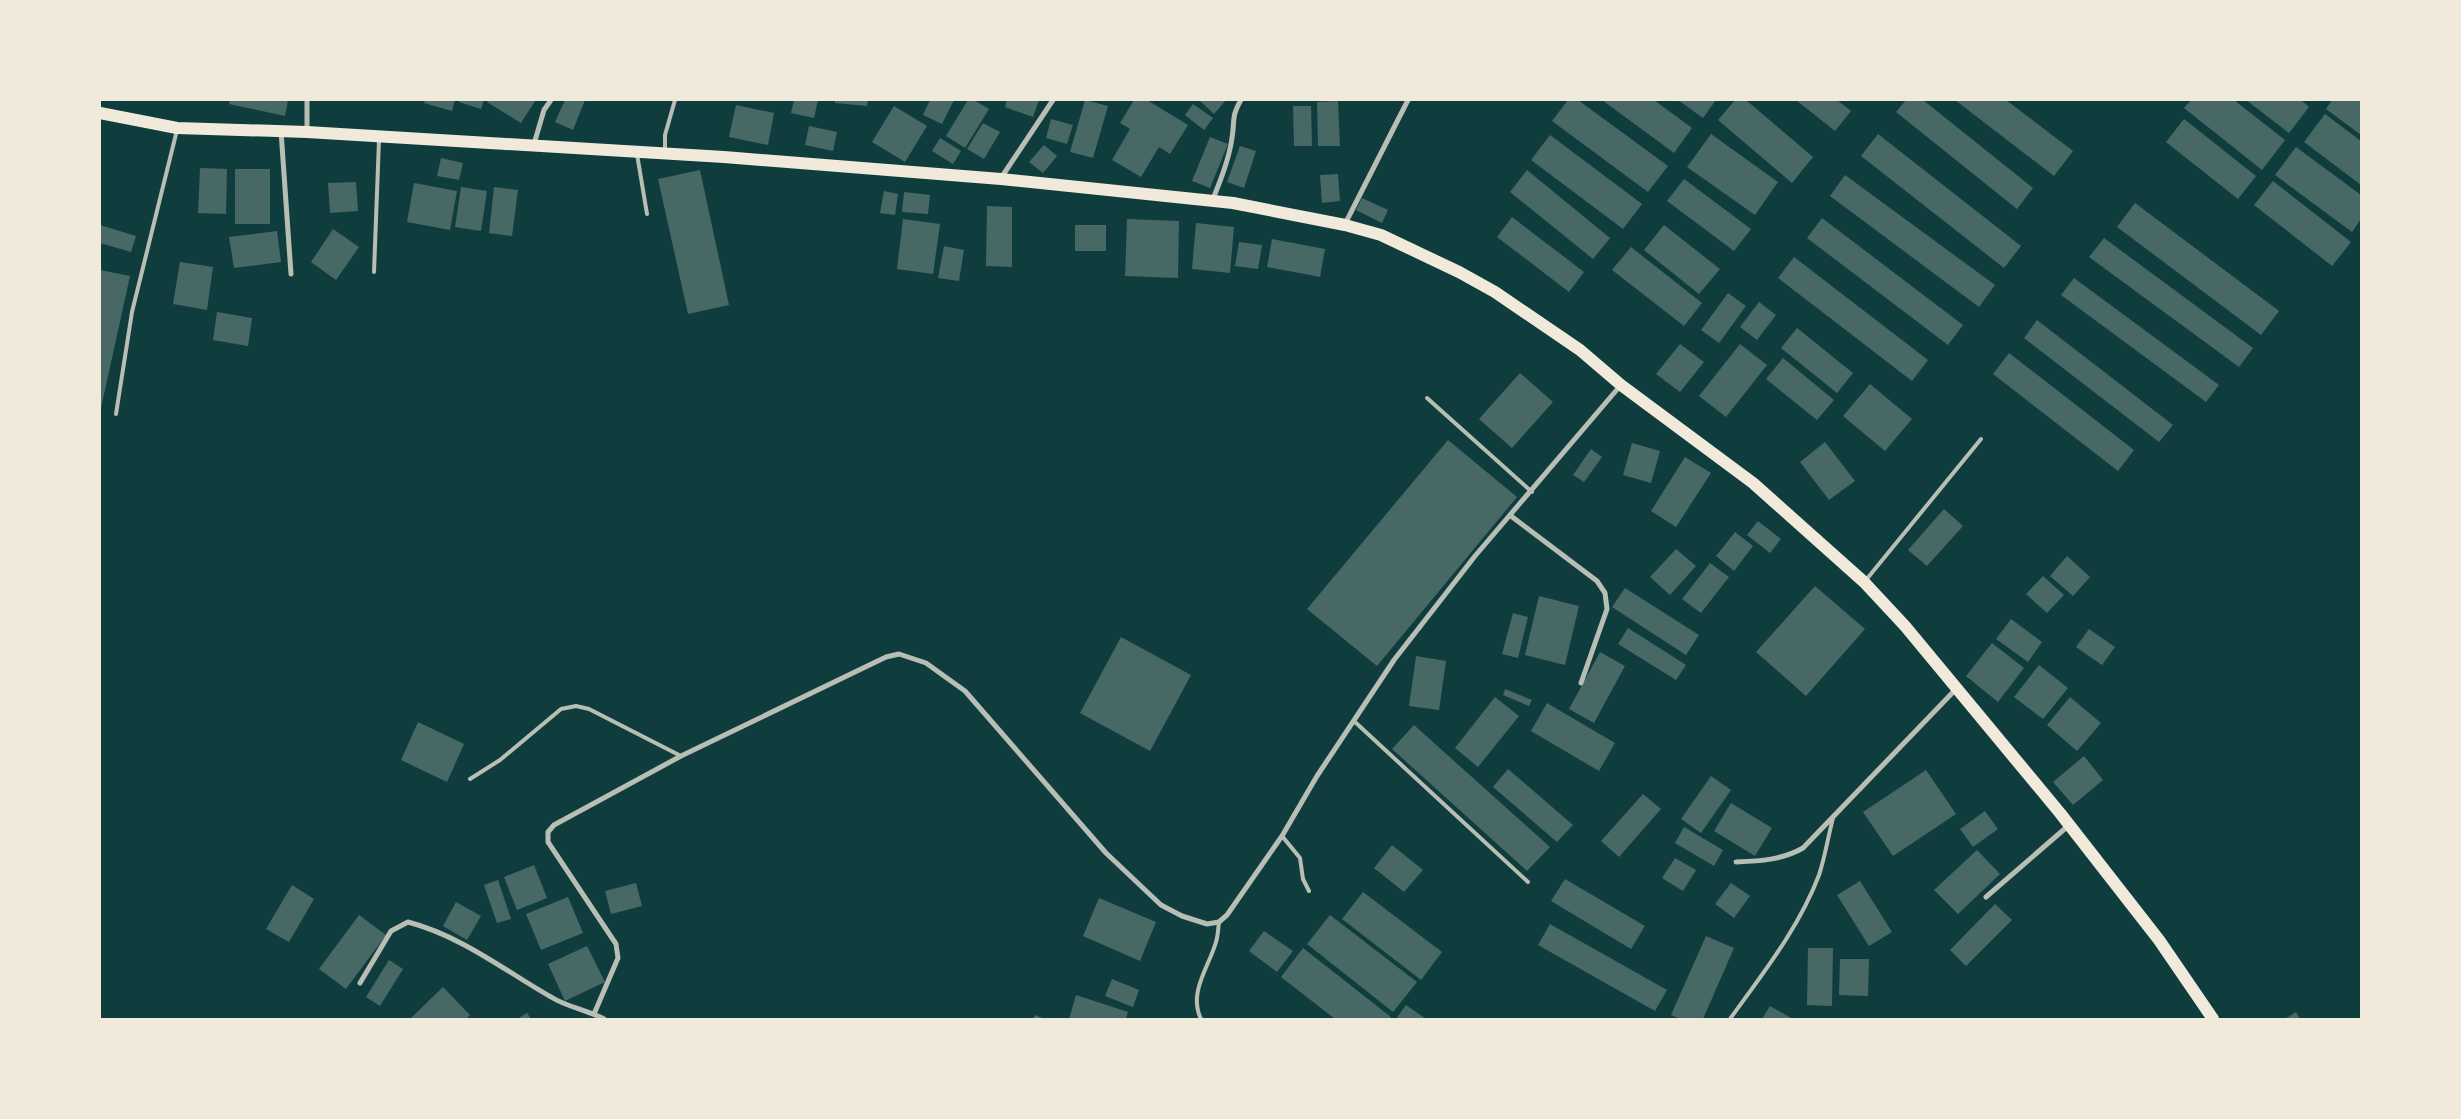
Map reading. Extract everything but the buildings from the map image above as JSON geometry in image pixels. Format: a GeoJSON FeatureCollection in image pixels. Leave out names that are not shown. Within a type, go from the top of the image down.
{"type":"FeatureCollection","features":[{"type":"Feature","properties":{"kind":"main road"},"geometry":{"type":"LineString","coordinates":[[100,113],[177,128],[307,132],[1001,179],[1233,203],[1344,225],[1381,235],[1460,272],[1495,292],[1580,350],[1621,385],[1752,483],[1864,582],[1957,688],[2068,826],[2159,940],[2213,1019]]}},
{"type":"Feature","properties":{"kind":"street"},"geometry":{"type":"LineString","coordinates":[[307,100],[307,132]]}},
{"type":"Feature","properties":{"kind":"street"},"geometry":{"type":"LineString","coordinates":[[533,147],[544,110],[551,100]]}},
{"type":"Feature","properties":{"kind":"street"},"geometry":{"type":"LineString","coordinates":[[1001,179],[1053,100]]}},
{"type":"Feature","properties":{"kind":"street"},"geometry":{"type":"LineString","coordinates":[[1212,202],[1226,168],[1232,137],[1233,114],[1241,100]]}},
{"type":"Feature","properties":{"kind":"street"},"geometry":{"type":"LineString","coordinates":[[1344,225],[1408,100]]}},
{"type":"Feature","properties":{"kind":"street"},"geometry":{"type":"LineString","coordinates":[[281,131],[290,274]]}},
{"type":"Feature","properties":{"kind":"street"},"geometry":{"type":"LineString","coordinates":[[594,1014],[618,958],[616,944],[548,842],[548,832],[554,825],[680,756],[886,656],[899,654],[913,658],[944,674],[965,692],[1106,853],[1144,891],[1161,905],[1182,916],[1206,924],[1219,922],[1227,915],[1282,836],[1317,776],[1355,722],[1394,660],[1475,556],[1532,492],[1621,385]]}},
{"type":"Feature","properties":{"kind":"street"},"geometry":{"type":"LineString","coordinates":[[1511,516],[1598,581],[1605,593],[1607,609],[1581,683]]}},
{"type":"Feature","properties":{"kind":"street"},"geometry":{"type":"LineString","coordinates":[[1736,862],[1761,861],[1794,853],[1803,848],[1957,688]]}},
{"type":"Feature","properties":{"kind":"street"},"geometry":{"type":"LineString","coordinates":[[1986,897],[2068,826]]}},
{"type":"Feature","properties":{"kind":"street"},"geometry":{"type":"LineString","coordinates":[[360,983],[391,931],[408,922],[431,928],[457,939],[553,999],[604,1019]]}},
{"type":"Feature","properties":{"kind":"lane"},"geometry":{"type":"LineString","coordinates":[[665,155],[665,135],[674,100]]}},
{"type":"Feature","properties":{"kind":"lane"},"geometry":{"type":"LineString","coordinates":[[116,414],[132,312],[177,128]]}},
{"type":"Feature","properties":{"kind":"lane"},"geometry":{"type":"LineString","coordinates":[[374,272],[380,137]]}},
{"type":"Feature","properties":{"kind":"lane"},"geometry":{"type":"LineString","coordinates":[[637,153],[647,214]]}},
{"type":"Feature","properties":{"kind":"lane"},"geometry":{"type":"LineString","coordinates":[[1427,398],[1532,492]]}},
{"type":"Feature","properties":{"kind":"lane"},"geometry":{"type":"LineString","coordinates":[[1864,582],[1981,438]]}},
{"type":"Feature","properties":{"kind":"lane"},"geometry":{"type":"LineString","coordinates":[[470,779],[500,760],[561,709],[576,706],[589,709],[680,756]]}},
{"type":"Feature","properties":{"kind":"lane"},"geometry":{"type":"LineString","coordinates":[[1355,722],[1528,882]]}},
{"type":"Feature","properties":{"kind":"lane"},"geometry":{"type":"LineString","coordinates":[[1730,1019],[1797,921],[1820,873],[1833,818]]}},
{"type":"Feature","properties":{"kind":"lane"},"geometry":{"type":"LineString","coordinates":[[1282,836],[1300,858],[1303,879],[1309,891]]}},
{"type":"Feature","properties":{"kind":"lane"},"geometry":{"type":"LineString","coordinates":[[1201,1019],[1196,1008],[1197,996],[1202,977],[1217,941],[1219,922]]}}]}
